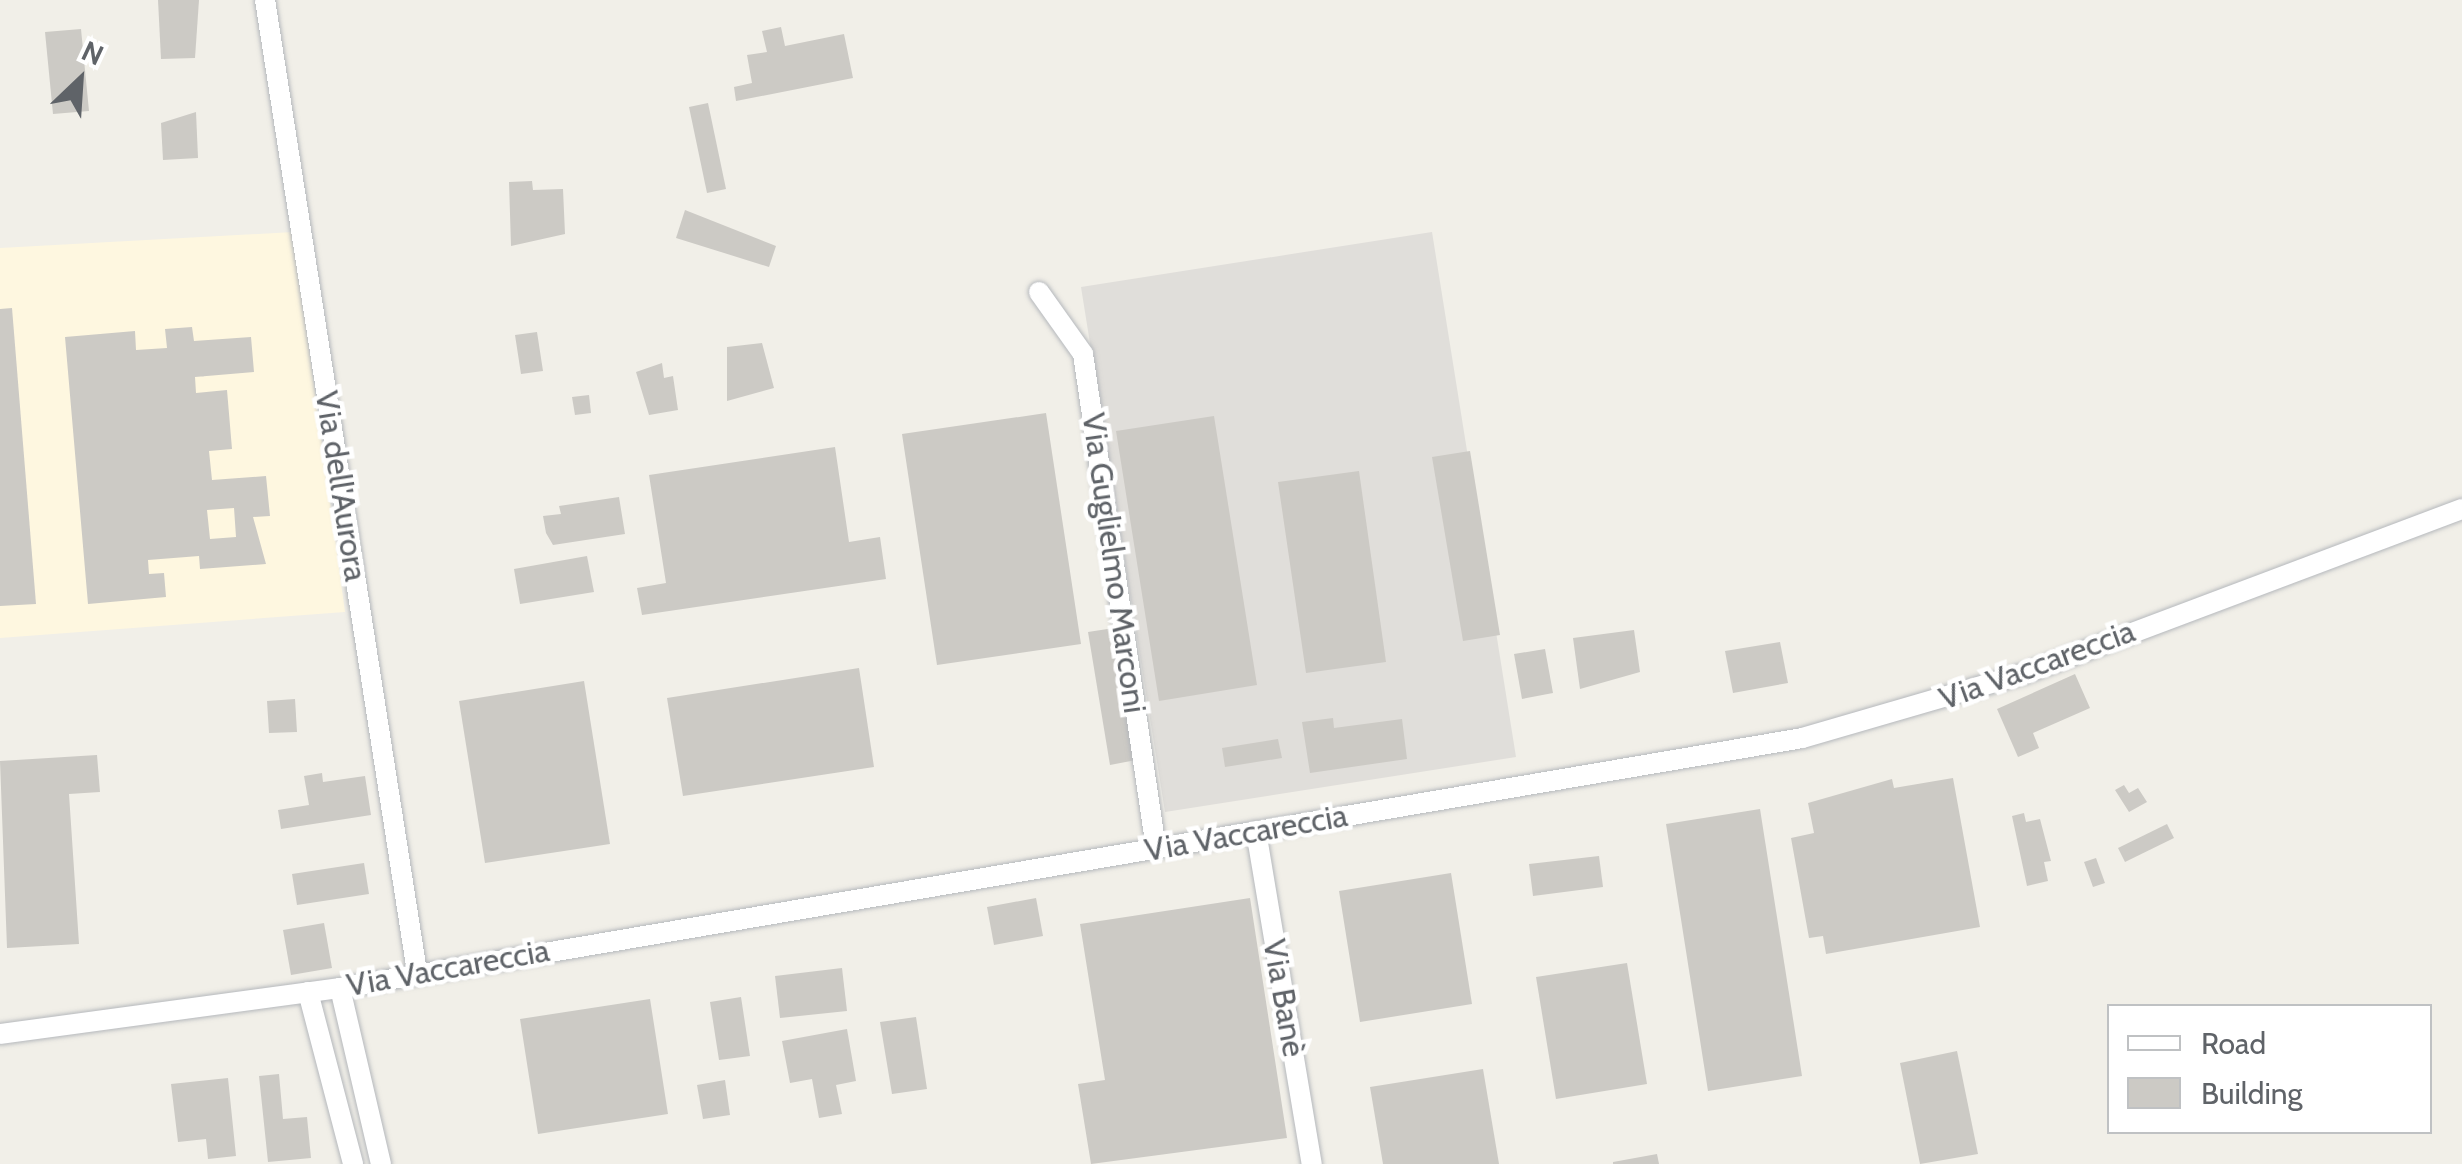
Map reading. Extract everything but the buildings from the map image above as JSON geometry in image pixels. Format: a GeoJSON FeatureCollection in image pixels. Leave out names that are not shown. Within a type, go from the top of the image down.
{"type":"FeatureCollection","features":[{"type":"Feature","properties":{"kind":"street","name":"Via dell'Aurora"},"geometry":{"type":"LineString","coordinates":[[265,0],[416,972]]}},
{"type":"Feature","properties":{"kind":"street","name":"Via Guglielmo Marconi"},"geometry":{"type":"LineString","coordinates":[[1040,292],[1083,354],[1156,848]]}},
{"type":"Feature","properties":{"kind":"street","name":"Via Vaccareccia"},"geometry":{"type":"LineString","coordinates":[[0,1034],[340,988],[1856,725],[2038,669],[2462,509]]}},
{"type":"Feature","properties":{"kind":"street","name":"Via Banè"},"geometry":{"type":"LineString","coordinates":[[1256,831],[1312,1164]]}},
{"type":"Feature","properties":{"kind":"street"},"geometry":{"type":"LineString","coordinates":[[340,988],[381,1164]]}},
{"type":"Feature","properties":{"kind":"street"},"geometry":{"type":"LineString","coordinates":[[308,992],[353,1164]]}},
{"type":"Feature","properties":{"kind":"shaded area"},"geometry":{"type":"Polygon","coordinates":[[[293,232],[345,612],[0,638],[0,248],[293,232]]]}},
{"type":"Feature","properties":{"kind":"shaded area"},"geometry":{"type":"Polygon","coordinates":[[[1432,232],[1516,757],[1165,812],[1081,287],[1432,232]]]}}]}
